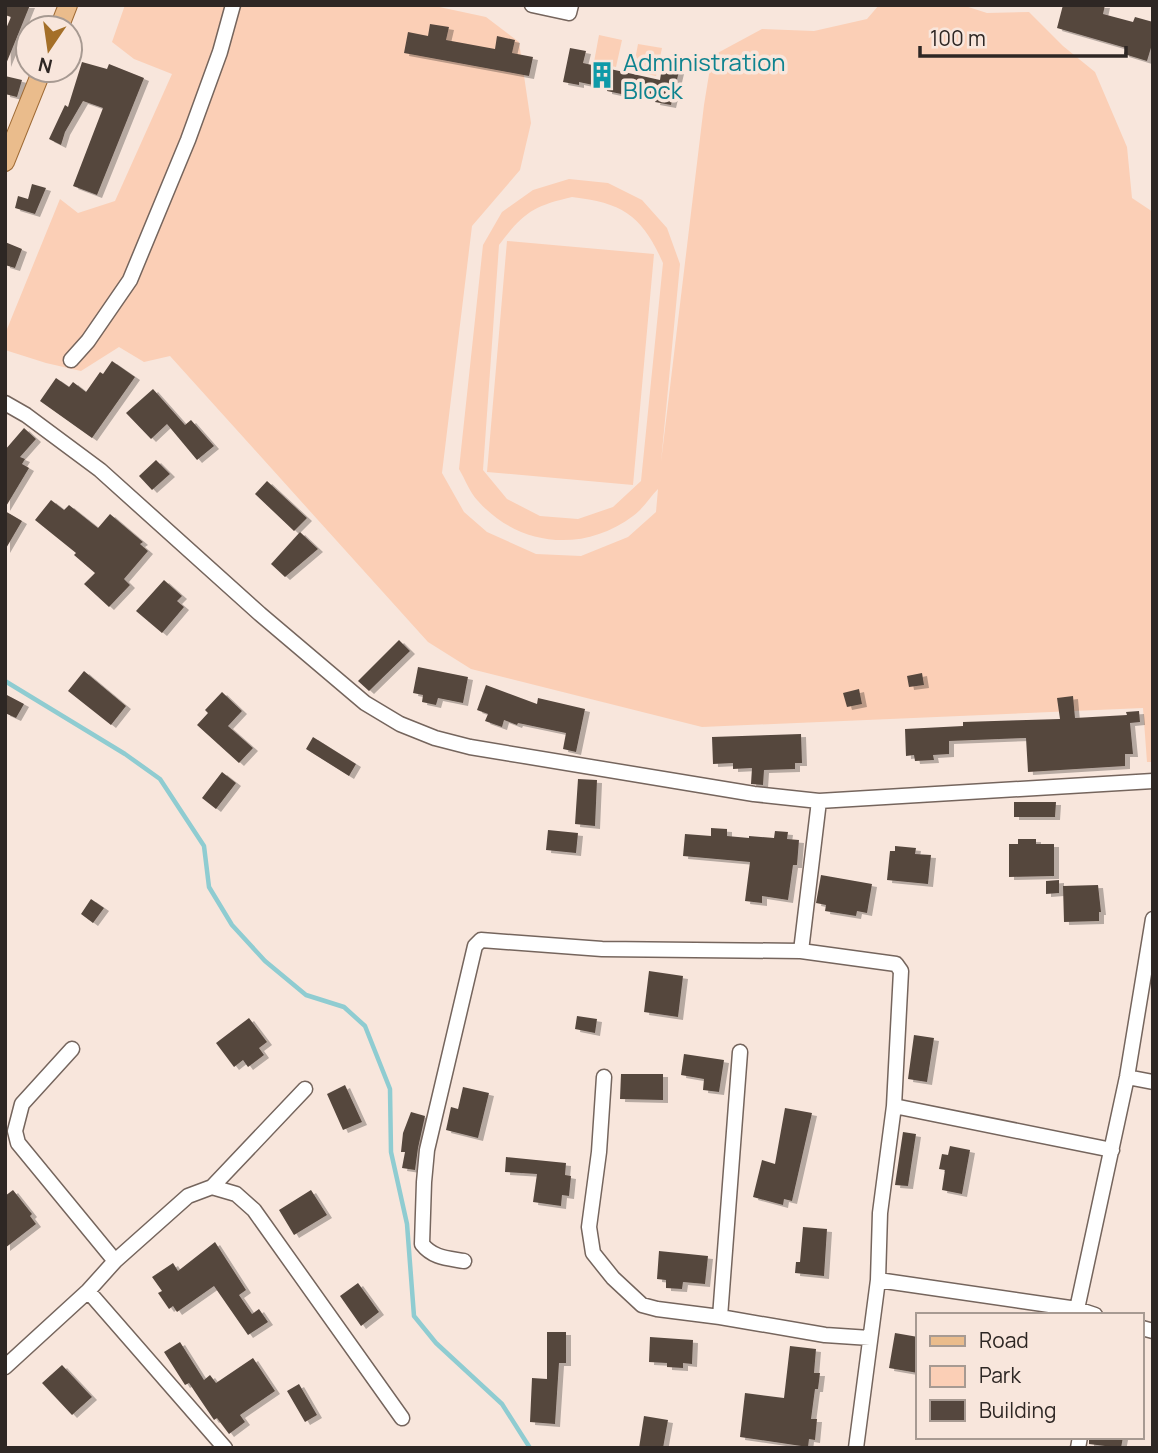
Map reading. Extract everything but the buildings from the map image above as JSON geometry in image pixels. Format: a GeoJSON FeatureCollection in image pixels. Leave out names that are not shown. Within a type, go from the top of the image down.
{"type":"FeatureCollection","features":[{"type":"Feature","properties":{"kind":"main road"},"geometry":{"type":"LineString","coordinates":[[5,162],[36,84]]}},
{"type":"Feature","properties":{"kind":"street"},"geometry":{"type":"LineString","coordinates":[[71,360],[88,341],[130,281],[193,128],[220,52],[233,5]]}},
{"type":"Feature","properties":{"kind":"street"},"geometry":{"type":"LineString","coordinates":[[532,5],[569,13],[571,5]]}},
{"type":"Feature","properties":{"kind":"street"},"geometry":{"type":"LineString","coordinates":[[5,403],[26,415],[100,470],[250,605],[365,703],[400,724],[435,737],[470,747],[754,794],[819,801],[1153,781]]}},
{"type":"Feature","properties":{"kind":"street"},"geometry":{"type":"LineString","coordinates":[[801,951],[819,801]]}},
{"type":"Feature","properties":{"kind":"street"},"geometry":{"type":"LineString","coordinates":[[1077,1309],[1127,1077],[1153,920]]}},
{"type":"Feature","properties":{"kind":"street"},"geometry":{"type":"LineString","coordinates":[[464,1261],[437,1257],[428,1252],[422,1244],[424,1182],[427,1150],[466,984],[475,946],[481,940],[603,949],[801,951],[896,964],[900,968],[894,1106],[880,1213],[878,1280],[856,1448]]}},
{"type":"Feature","properties":{"kind":"street"},"geometry":{"type":"LineString","coordinates":[[72,1049],[22,1104],[15,1131],[18,1143],[115,1261]]}},
{"type":"Feature","properties":{"kind":"street"},"geometry":{"type":"LineString","coordinates":[[720,1317],[740,1052]]}},
{"type":"Feature","properties":{"kind":"street"},"geometry":{"type":"LineString","coordinates":[[604,1077],[599,1152],[589,1227],[593,1253],[613,1278],[642,1305],[657,1309],[825,1335],[870,1338]]}},
{"type":"Feature","properties":{"kind":"street"},"geometry":{"type":"LineString","coordinates":[[1127,1077],[1153,1082]]}},
{"type":"Feature","properties":{"kind":"street"},"geometry":{"type":"LineString","coordinates":[[5,1367],[88,1291],[115,1261],[188,1196],[212,1187],[305,1089]]}},
{"type":"Feature","properties":{"kind":"street"},"geometry":{"type":"LineString","coordinates":[[894,1106],[1112,1150]]}},
{"type":"Feature","properties":{"kind":"street"},"geometry":{"type":"LineString","coordinates":[[212,1187],[236,1194],[254,1210],[402,1418]]}},
{"type":"Feature","properties":{"kind":"street"},"geometry":{"type":"LineString","coordinates":[[878,1280],[1089,1313]]}},
{"type":"Feature","properties":{"kind":"street"},"geometry":{"type":"LineString","coordinates":[[88,1291],[225,1448]]}},
{"type":"Feature","properties":{"kind":"green space"},"geometry":{"type":"Polygon","coordinates":[[[125,5],[430,5],[486,17],[519,42],[531,123],[520,170],[472,226],[442,473],[464,512],[487,532],[536,554],[581,556],[628,537],[656,512],[658,489],[637,513],[614,528],[594,536],[552,540],[532,536],[494,516],[475,498],[459,469],[483,245],[502,212],[533,190],[569,179],[608,183],[642,200],[667,228],[680,264],[661,462],[712,56],[762,29],[814,31],[867,19],[879,5],[962,5],[987,13],[1029,12],[1063,46],[1095,72],[1127,147],[1132,198],[1153,212],[1153,762],[1147,762],[1143,708],[702,727],[471,669],[428,642],[170,356],[144,362],[119,347],[81,371],[5,350],[5,334],[60,199],[78,213],[115,201],[172,74],[134,59],[112,42],[125,5]],[[572,197],[538,208],[522,218],[499,245],[483,470],[507,499],[540,516],[578,519],[613,507],[641,481],[663,263],[639,223],[618,208],[572,197]]]}},
{"type":"Feature","properties":{"kind":"green space"},"geometry":{"type":"Polygon","coordinates":[[[599,35],[622,40],[616,67],[594,62],[599,35]]]}},
{"type":"Feature","properties":{"kind":"green space"},"geometry":{"type":"Polygon","coordinates":[[[638,44],[662,48],[656,76],[633,71],[638,44]]]}},
{"type":"Feature","properties":{"kind":"green space"},"geometry":{"type":"Polygon","coordinates":[[[507,241],[654,254],[633,485],[487,472],[507,241]]]}},
{"type":"Feature","properties":{"kind":"waterway"},"geometry":{"type":"LineString","coordinates":[[5,681],[125,754],[160,779],[204,846],[209,887],[232,925],[265,961],[306,995],[344,1007],[365,1026],[390,1089],[391,1152],[407,1224],[414,1316],[436,1343],[502,1404],[530,1448]]}},
{"type":"Feature","properties":{"kind":"place","name":"Administration Block"},"geometry":{"type":"Point","coordinates":[602,75]}}]}
